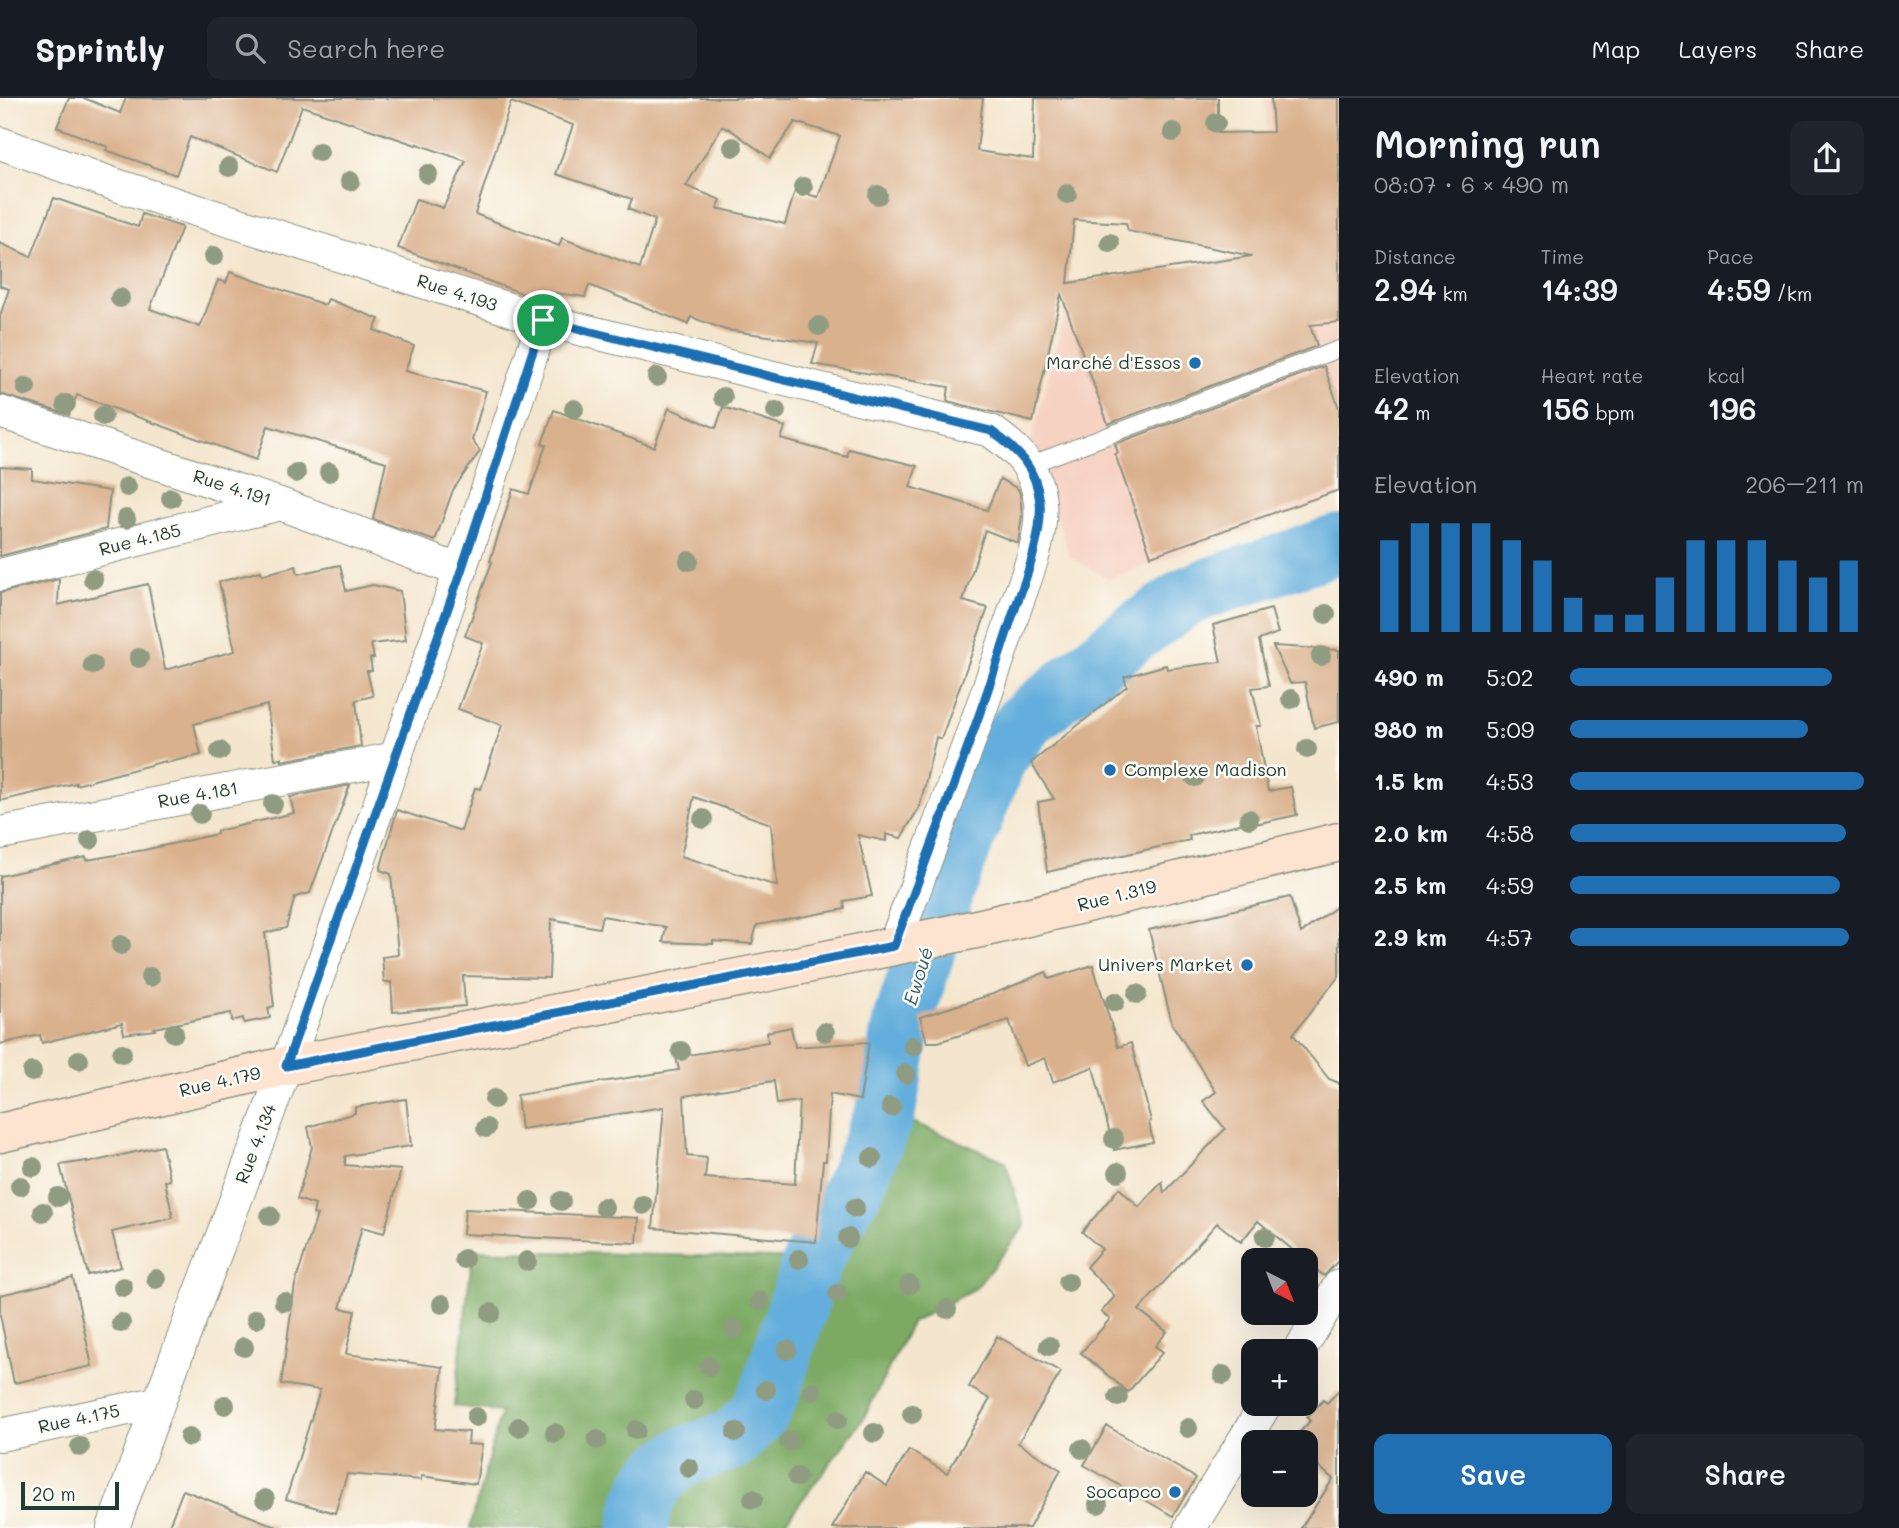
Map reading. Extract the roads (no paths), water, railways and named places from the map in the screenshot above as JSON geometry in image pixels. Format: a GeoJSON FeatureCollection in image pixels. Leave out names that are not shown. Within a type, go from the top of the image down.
{"type":"FeatureCollection","features":[{"type":"Feature","properties":{"kind":"street","name":"Rue 4.193"},"geometry":{"type":"LineString","coordinates":[[0,143],[113,184],[543,320],[991,431],[1011,445],[1029,465],[1040,502],[1036,543],[995,672],[894,946]]}},
{"type":"Feature","properties":{"kind":"street","name":"Rue 4.134"},"geometry":{"type":"LineString","coordinates":[[113,1528],[157,1403],[286,1066],[396,758],[461,571],[543,320]]}},
{"type":"Feature","properties":{"kind":"street","name":"Rue 4.191"},"geometry":{"type":"LineString","coordinates":[[0,412],[280,504],[461,571]]}},
{"type":"Feature","properties":{"kind":"street","name":"Rue 4.185"},"geometry":{"type":"LineString","coordinates":[[0,575],[280,504]]}},
{"type":"Feature","properties":{"kind":"street","name":"Rue 4.181"},"geometry":{"type":"LineString","coordinates":[[0,833],[396,758]]}},
{"type":"Feature","properties":{"kind":"street","name":"Rue 1.319"},"geometry":{"type":"LineString","coordinates":[[894,946],[986,927],[1339,842]]}},
{"type":"Feature","properties":{"kind":"street","name":"Rue 4.179"},"geometry":{"type":"LineString","coordinates":[[0,1133],[286,1066],[894,946]]}},
{"type":"Feature","properties":{"kind":"street"},"geometry":{"type":"LineString","coordinates":[[1306,1339],[1339,1286]]}},
{"type":"Feature","properties":{"kind":"street","name":"Rue 4.175"},"geometry":{"type":"LineString","coordinates":[[0,1435],[157,1403]]}},
{"type":"Feature","properties":{"kind":"street"},"geometry":{"type":"LineString","coordinates":[[1190,1528],[1259,1416]]}},
{"type":"Feature","properties":{"kind":"lane"},"geometry":{"type":"LineString","coordinates":[[1029,465],[1339,349]]}},
{"type":"Feature","properties":{"kind":"waterway","name":"Ewoué"},"geometry":{"type":"LineString","coordinates":[[638,1528],[643,1504],[654,1481],[686,1456],[734,1439],[760,1412],[770,1392],[813,1259],[856,1183],[886,1111],[901,1028],[947,883],[997,758],[1026,720],[1134,633],[1187,597],[1339,544]]}},
{"type":"Feature","properties":{"kind":"place","name":"Marché d'Essos"},"geometry":{"type":"Point","coordinates":[1195,363]}},
{"type":"Feature","properties":{"kind":"place","name":"Complexe Madison"},"geometry":{"type":"Point","coordinates":[1110,770]}},
{"type":"Feature","properties":{"kind":"place","name":"Univers Market"},"geometry":{"type":"Point","coordinates":[1247,965]}},
{"type":"Feature","properties":{"kind":"place","name":"Socapco"},"geometry":{"type":"Point","coordinates":[1175,1492]}}]}
